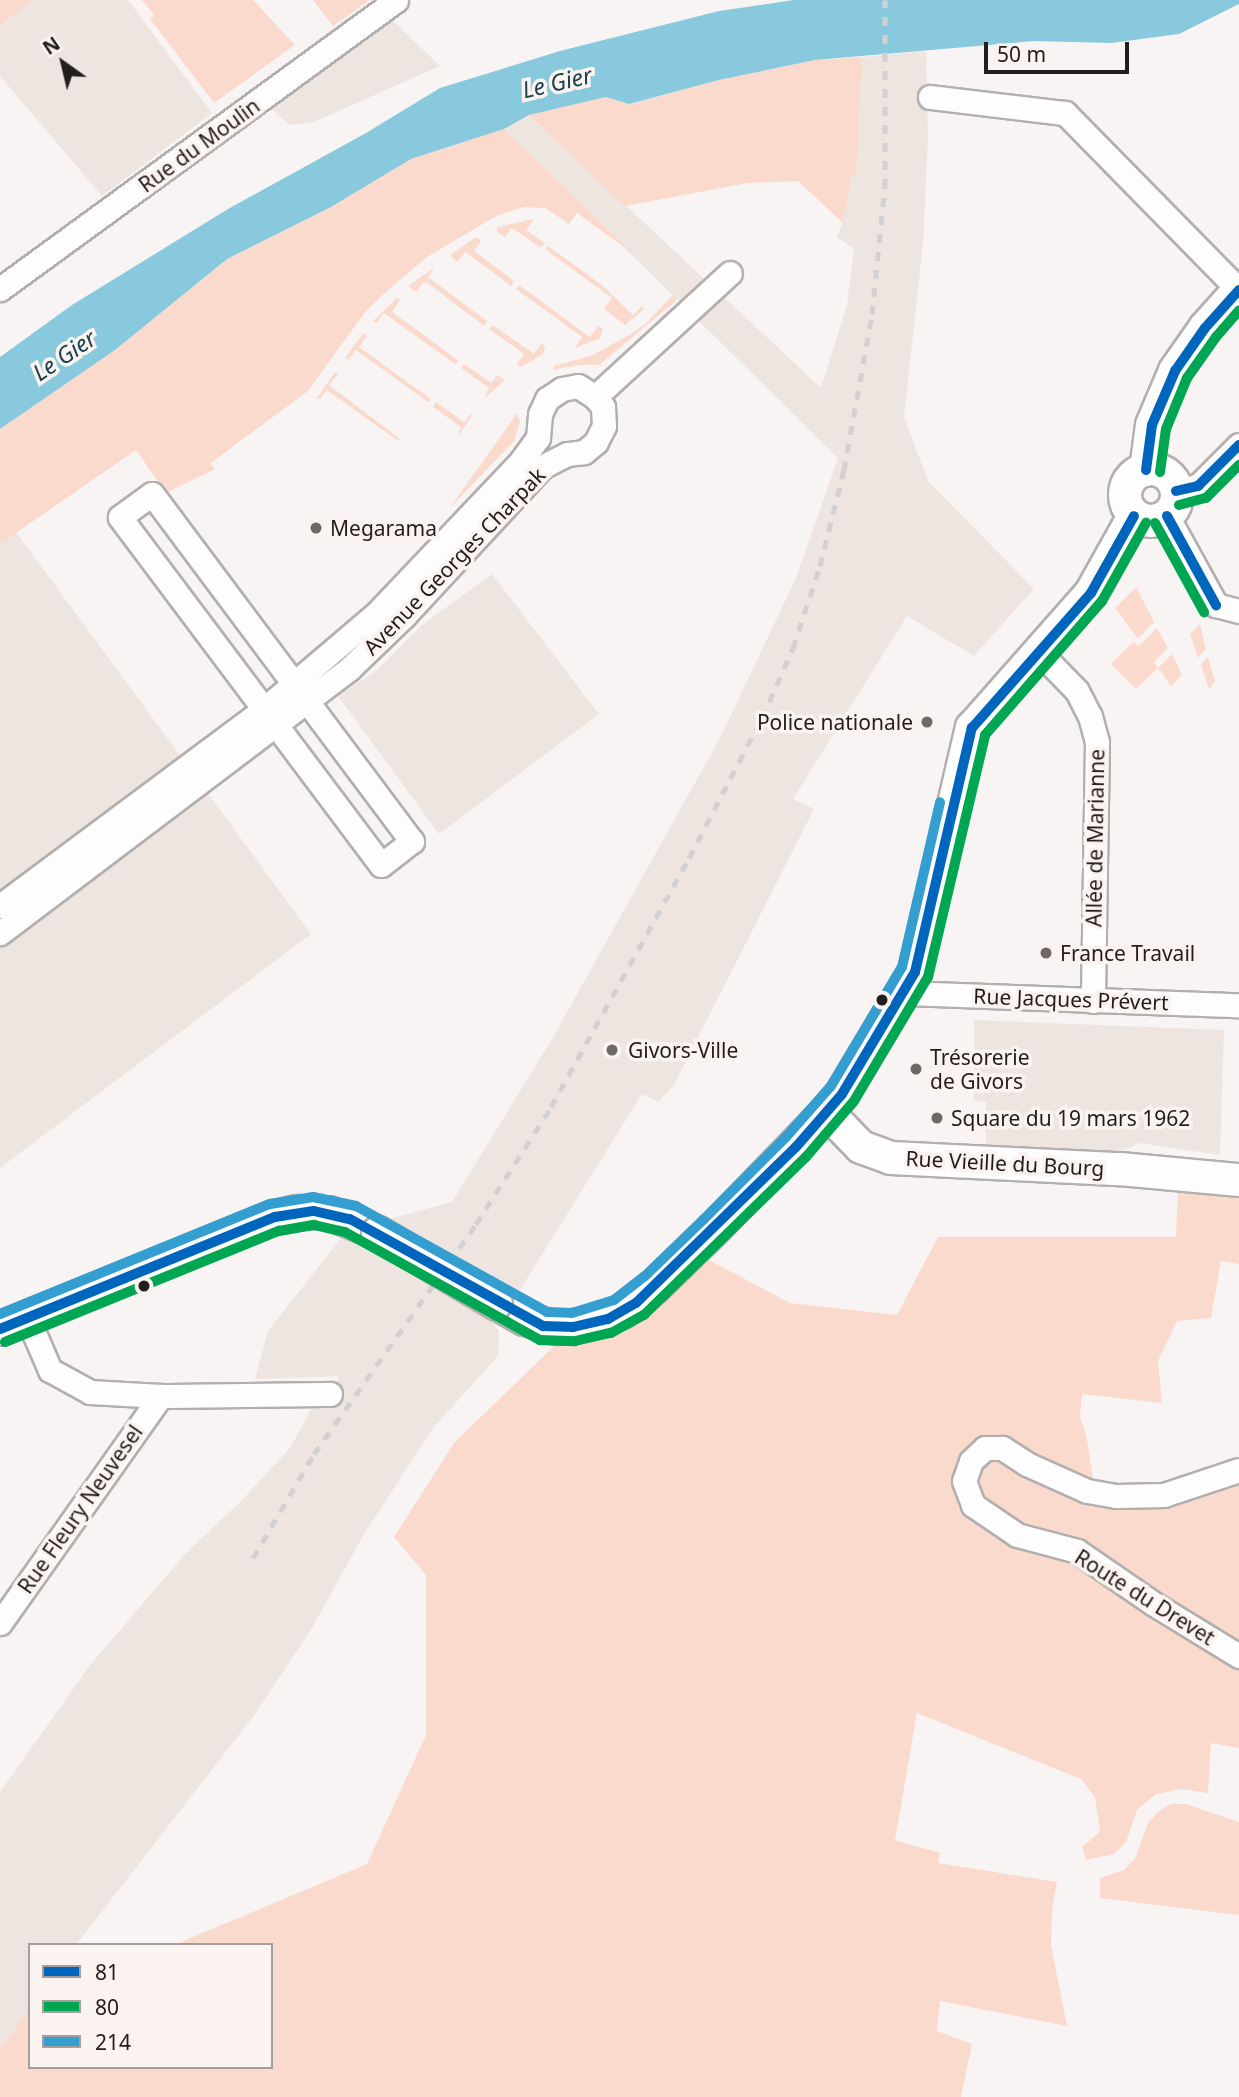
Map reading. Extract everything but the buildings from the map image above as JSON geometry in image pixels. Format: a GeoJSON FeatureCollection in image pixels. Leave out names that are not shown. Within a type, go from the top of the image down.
{"type":"FeatureCollection","features":[{"type":"Feature","properties":{"kind":"main road"},"geometry":{"type":"LineString","coordinates":[[1146,470],[1152,425],[1175,371],[1205,328],[1239,290]]}},
{"type":"Feature","properties":{"kind":"main road"},"geometry":{"type":"LineString","coordinates":[[1146,470],[1164,473],[1172,503],[1149,522],[1134,516],[1127,507],[1125,489],[1135,474],[1146,470]]}},
{"type":"Feature","properties":{"kind":"main road"},"geometry":{"type":"LineString","coordinates":[[14,1324],[189,1250],[275,1217],[297,1212],[329,1213],[378,1233],[525,1319],[557,1328],[593,1323],[622,1312],[654,1287],[713,1230],[842,1094],[915,972],[972,728],[1091,593],[1134,516]]}},
{"type":"Feature","properties":{"kind":"main road","name":"Rue Vieille du Bourg"},"geometry":{"type":"LineString","coordinates":[[827,1112],[861,1147],[891,1158],[1120,1169]]}},
{"type":"Feature","properties":{"kind":"main road"},"geometry":{"type":"LineString","coordinates":[[1120,1169],[1239,1180]]}},
{"type":"Feature","properties":{"kind":"street","name":"Rue du Moulin"},"geometry":{"type":"LineString","coordinates":[[0,289],[396,0]]}},
{"type":"Feature","properties":{"kind":"street"},"geometry":{"type":"LineString","coordinates":[[930,97],[1065,113],[1239,290]]}},
{"type":"Feature","properties":{"kind":"street"},"geometry":{"type":"LineString","coordinates":[[595,397],[730,273]]}},
{"type":"Feature","properties":{"kind":"street","name":"Avenue Georges Charpak"},"geometry":{"type":"LineString","coordinates":[[0,906],[269,718],[303,693],[404,616],[541,467],[567,454],[584,452],[597,442],[604,426],[603,407],[595,397],[578,386],[562,389],[547,399],[540,414],[538,438],[521,461],[303,693]]}},
{"type":"Feature","properties":{"kind":"street"},"geometry":{"type":"LineString","coordinates":[[1239,445],[1198,486],[1172,503],[1216,606],[1239,611]]}},
{"type":"Feature","properties":{"kind":"street"},"geometry":{"type":"LineString","coordinates":[[152,494],[412,841],[381,865],[269,718],[120,517],[152,494]]}},
{"type":"Feature","properties":{"kind":"street","name":"Allée de Marianne"},"geometry":{"type":"LineString","coordinates":[[1039,652],[1077,691],[1090,716],[1097,742],[1093,1001]]}},
{"type":"Feature","properties":{"kind":"street","name":"Avenue Georges Charpak"},"geometry":{"type":"LineString","coordinates":[[0,933],[269,718]]}},
{"type":"Feature","properties":{"kind":"street","name":"Rue Jacques Prévert"},"geometry":{"type":"LineString","coordinates":[[904,993],[1239,1005]]}},
{"type":"Feature","properties":{"kind":"street","name":"Rue Vieille du Bourg"},"geometry":{"type":"LineString","coordinates":[[1120,1169],[1139,1161],[1239,1167]]}},
{"type":"Feature","properties":{"kind":"street"},"geometry":{"type":"LineString","coordinates":[[14,1324],[50,1370],[90,1392],[161,1396],[330,1394]]}},
{"type":"Feature","properties":{"kind":"street","name":"Rue Fleury Neuvesel"},"geometry":{"type":"LineString","coordinates":[[0,1623],[161,1396]]}},
{"type":"Feature","properties":{"kind":"street","name":"Route du Drevet"},"geometry":{"type":"LineString","coordinates":[[1239,1470],[1164,1495],[1116,1496],[1087,1491],[1002,1448],[985,1448],[971,1461],[964,1481],[973,1505],[1017,1535],[1077,1551],[1154,1604],[1239,1656]]}},
{"type":"Feature","properties":{"kind":"shaded area"},"geometry":{"type":"Polygon","coordinates":[[[0,0],[34,0],[0,26],[0,0]]]}},
{"type":"Feature","properties":{"kind":"shaded area"},"geometry":{"type":"Polygon","coordinates":[[[34,0],[128,0],[212,113],[102,196],[0,76],[0,26],[34,0]]]}},
{"type":"Feature","properties":{"kind":"shaded area"},"geometry":{"type":"Polygon","coordinates":[[[142,0],[253,0],[295,45],[214,103],[150,19],[154,15],[142,0]]]}},
{"type":"Feature","properties":{"kind":"shaded area"},"geometry":{"type":"Polygon","coordinates":[[[313,0],[370,0],[333,26],[313,0]]]}},
{"type":"Feature","properties":{"kind":"shaded area"},"geometry":{"type":"Polygon","coordinates":[[[389,17],[440,66],[314,122],[290,125],[269,107],[389,17]]]}},
{"type":"Feature","properties":{"kind":"shaded area"},"geometry":{"type":"Polygon","coordinates":[[[926,51],[928,140],[923,243],[904,417],[928,481],[1034,589],[974,656],[907,616],[793,799],[814,809],[674,1085],[658,1102],[642,1094],[518,1293],[487,1318],[499,1330],[498,1356],[434,1427],[364,1534],[312,1628],[255,1714],[78,1943],[28,1943],[28,2011],[0,2049],[0,1792],[91,1664],[186,1553],[242,1500],[290,1448],[314,1404],[327,1407],[339,1376],[255,1379],[268,1331],[341,1238],[385,1220],[452,1202],[552,1039],[720,738],[796,578],[838,458],[504,129],[529,115],[821,388],[847,305],[854,249],[837,237],[843,222],[852,175],[857,174],[862,57],[926,51]]]}},
{"type":"Feature","properties":{"kind":"shaded area"},"geometry":{"type":"Polygon","coordinates":[[[862,57],[857,174],[852,175],[843,223],[798,181],[748,183],[625,206],[529,115],[606,97],[630,104],[719,80],[815,60],[862,57]]]}},
{"type":"Feature","properties":{"kind":"shaded area"},"geometry":{"type":"Polygon","coordinates":[[[504,129],[632,253],[577,213],[569,224],[545,208],[524,207],[498,215],[427,257],[387,291],[366,311],[308,391],[211,463],[215,469],[166,493],[136,450],[0,544],[0,429],[115,350],[227,259],[331,207],[411,159],[504,129]]]}},
{"type":"Feature","properties":{"kind":"shaded area"},"geometry":{"type":"Polygon","coordinates":[[[534,219],[526,230],[545,243],[541,248],[512,228],[505,237],[497,232],[497,227],[534,219]]]}},
{"type":"Feature","properties":{"kind":"shaded area"},"geometry":{"type":"Polygon","coordinates":[[[476,237],[481,241],[474,251],[514,281],[511,286],[465,252],[457,262],[450,255],[476,237]]]}},
{"type":"Feature","properties":{"kind":"shaded area"},"geometry":{"type":"Polygon","coordinates":[[[548,246],[602,285],[633,315],[642,306],[644,309],[625,325],[604,309],[612,298],[546,250],[548,246]]]}},
{"type":"Feature","properties":{"kind":"shaded area"},"geometry":{"type":"Polygon","coordinates":[[[435,267],[428,277],[487,321],[484,326],[425,281],[416,292],[408,286],[435,267]]]}},
{"type":"Feature","properties":{"kind":"shaded area"},"geometry":{"type":"Polygon","coordinates":[[[519,285],[590,337],[598,326],[603,329],[600,338],[575,348],[582,337],[516,289],[519,285]]]}},
{"type":"Feature","properties":{"kind":"shaded area"},"geometry":{"type":"Polygon","coordinates":[[[673,295],[677,300],[599,365],[578,365],[553,370],[554,366],[593,355],[629,335],[644,325],[673,295]]]}},
{"type":"Feature","properties":{"kind":"shaded area"},"geometry":{"type":"Polygon","coordinates":[[[397,298],[400,300],[392,312],[458,360],[456,365],[384,313],[377,323],[373,321],[397,298]]]}},
{"type":"Feature","properties":{"kind":"shaded area"},"geometry":{"type":"Polygon","coordinates":[[[493,325],[534,354],[542,343],[545,347],[543,354],[521,367],[517,364],[524,354],[489,329],[493,325]]]}},
{"type":"Feature","properties":{"kind":"shaded area"},"geometry":{"type":"Polygon","coordinates":[[[363,333],[367,336],[359,347],[431,399],[428,402],[356,350],[348,360],[345,358],[363,333]]]}},
{"type":"Feature","properties":{"kind":"shaded area"},"geometry":{"type":"Polygon","coordinates":[[[464,364],[491,383],[497,375],[505,380],[485,398],[489,388],[461,368],[464,364]]]}},
{"type":"Feature","properties":{"kind":"shaded area"},"geometry":{"type":"Polygon","coordinates":[[[335,372],[338,374],[329,385],[400,439],[398,441],[327,390],[320,399],[317,398],[335,372]]]}},
{"type":"Feature","properties":{"kind":"shaded area"},"geometry":{"type":"Polygon","coordinates":[[[436,402],[464,422],[473,415],[457,437],[461,427],[433,407],[436,402]]]}},
{"type":"Feature","properties":{"kind":"shaded area"},"geometry":{"type":"Polygon","coordinates":[[[517,413],[520,422],[514,441],[449,509],[517,413]]]}},
{"type":"Feature","properties":{"kind":"shaded area"},"geometry":{"type":"Polygon","coordinates":[[[16,532],[311,934],[0,1168],[0,544],[16,532]]]}},
{"type":"Feature","properties":{"kind":"shaded area"},"geometry":{"type":"Polygon","coordinates":[[[492,574],[599,714],[439,834],[338,696],[377,670],[422,625],[492,574]]]}},
{"type":"Feature","properties":{"kind":"shaded area"},"geometry":{"type":"Polygon","coordinates":[[[1136,587],[1154,622],[1138,639],[1115,608],[1136,587]]]}},
{"type":"Feature","properties":{"kind":"shaded area"},"geometry":{"type":"Polygon","coordinates":[[[1200,624],[1206,649],[1198,658],[1190,634],[1200,624]]]}},
{"type":"Feature","properties":{"kind":"shaded area"},"geometry":{"type":"Polygon","coordinates":[[[1157,628],[1168,648],[1154,662],[1158,668],[1136,689],[1111,664],[1134,641],[1138,647],[1157,628]]]}},
{"type":"Feature","properties":{"kind":"shaded area"},"geometry":{"type":"Polygon","coordinates":[[[1172,654],[1182,675],[1171,686],[1158,668],[1172,654]]]}},
{"type":"Feature","properties":{"kind":"shaded area"},"geometry":{"type":"Polygon","coordinates":[[[1208,657],[1215,682],[1209,689],[1201,665],[1208,657]]]}},
{"type":"Feature","properties":{"kind":"shaded area"},"geometry":{"type":"Polygon","coordinates":[[[974,1020],[1224,1030],[1220,1155],[1139,1143],[1116,1154],[986,1157],[986,1102],[974,1101],[974,1020]]]}},
{"type":"Feature","properties":{"kind":"shaded area"},"geometry":{"type":"Polygon","coordinates":[[[1178,1187],[1239,1191],[1239,1264],[1221,1261],[1211,1318],[1177,1321],[1158,1361],[1162,1403],[1082,1394],[1080,1416],[1086,1434],[1093,1479],[1109,1505],[1198,1499],[1239,1486],[1239,1748],[1211,1743],[1208,1793],[1182,1789],[1156,1794],[1137,1810],[1126,1842],[1114,1854],[1086,1860],[1082,1847],[1100,1832],[1095,1797],[1081,1779],[917,1713],[895,1840],[940,1853],[938,1863],[1057,1882],[1052,1910],[1051,1945],[1067,2026],[940,2001],[937,2031],[972,2044],[961,2097],[0,2097],[0,2049],[28,2011],[28,2069],[273,2069],[273,1943],[179,1943],[367,1864],[426,1735],[426,1575],[394,1537],[454,1443],[553,1347],[626,1332],[707,1259],[790,1303],[897,1315],[938,1237],[1176,1237],[1178,1187]]]}},
{"type":"Feature","properties":{"kind":"shaded area"},"geometry":{"type":"Polygon","coordinates":[[[1171,1804],[1186,1804],[1239,1822],[1239,1915],[1100,1898],[1100,1878],[1124,1870],[1135,1859],[1148,1823],[1158,1812],[1171,1804]]]}},
{"type":"Feature","properties":{"kind":"water","name":"Le Gier"},"geometry":{"type":"Polygon","coordinates":[[[794,0],[1239,0],[1239,4],[1179,34],[1111,43],[1034,41],[815,60],[719,80],[629,104],[606,97],[529,115],[504,129],[411,159],[331,207],[227,259],[115,350],[0,429],[0,357],[72,305],[228,209],[366,133],[440,88],[560,51],[719,11],[794,0]]]}},
{"type":"Feature","properties":{"kind":"railway"},"geometry":{"type":"LineString","coordinates":[[253,1558],[314,1454],[476,1224],[551,1107],[689,858],[762,718],[793,648],[820,566],[844,470],[872,314],[885,187],[885,0]]}},
{"type":"Feature","properties":{"kind":"transit line","name":"81"},"geometry":{"type":"LineString","coordinates":[[1146,470],[1152,425],[1175,371],[1205,328],[1239,290]]}},
{"type":"Feature","properties":{"kind":"transit line","name":"80"},"geometry":{"type":"LineString","coordinates":[[1160,472],[1166,429],[1187,378],[1216,337],[1239,311]]}},
{"type":"Feature","properties":{"kind":"transit line","name":"81"},"geometry":{"type":"LineString","coordinates":[[1176,491],[1198,486],[1239,445]]}},
{"type":"Feature","properties":{"kind":"transit line","name":"80"},"geometry":{"type":"LineString","coordinates":[[1179,505],[1206,498],[1239,465]]}},
{"type":"Feature","properties":{"kind":"transit line","name":"81"},"geometry":{"type":"LineString","coordinates":[[0,1329],[275,1217],[314,1211],[350,1219],[543,1326],[573,1327],[608,1319],[636,1303],[796,1147],[842,1094],[915,972],[972,728],[1091,593],[1134,516]]}},
{"type":"Feature","properties":{"kind":"transit line","name":"81"},"geometry":{"type":"LineString","coordinates":[[1167,516],[1216,605]]}},
{"type":"Feature","properties":{"kind":"transit line","name":"80"},"geometry":{"type":"LineString","coordinates":[[5,1342],[279,1231],[314,1225],[345,1232],[540,1340],[575,1341],[611,1333],[644,1315],[806,1157],[854,1101],[928,977],[985,735],[1102,601],[1146,523]]}},
{"type":"Feature","properties":{"kind":"transit line","name":"80"},"geometry":{"type":"LineString","coordinates":[[1155,523],[1204,612]]}},
{"type":"Feature","properties":{"kind":"transit line","name":"214"},"geometry":{"type":"LineString","coordinates":[[0,1314],[270,1204],[313,1197],[356,1206],[547,1312],[572,1313],[614,1300],[645,1276],[703,1220],[786,1137],[831,1086],[902,967],[940,802]]}},
{"type":"Feature","properties":{"kind":"place","name":"Megarama"},"geometry":{"type":"Point","coordinates":[316,528]}},
{"type":"Feature","properties":{"kind":"place","name":"Police nationale"},"geometry":{"type":"Point","coordinates":[927,722]}},
{"type":"Feature","properties":{"kind":"place","name":"France Travail"},"geometry":{"type":"Point","coordinates":[1046,953]}},
{"type":"Feature","properties":{"kind":"place","name":"Givors-Ville"},"geometry":{"type":"Point","coordinates":[612,1050]}},
{"type":"Feature","properties":{"kind":"place","name":"Trésorerie de Givors"},"geometry":{"type":"Point","coordinates":[916,1069]}},
{"type":"Feature","properties":{"kind":"place","name":"Square du 19 mars 1962"},"geometry":{"type":"Point","coordinates":[937,1118]}}]}
